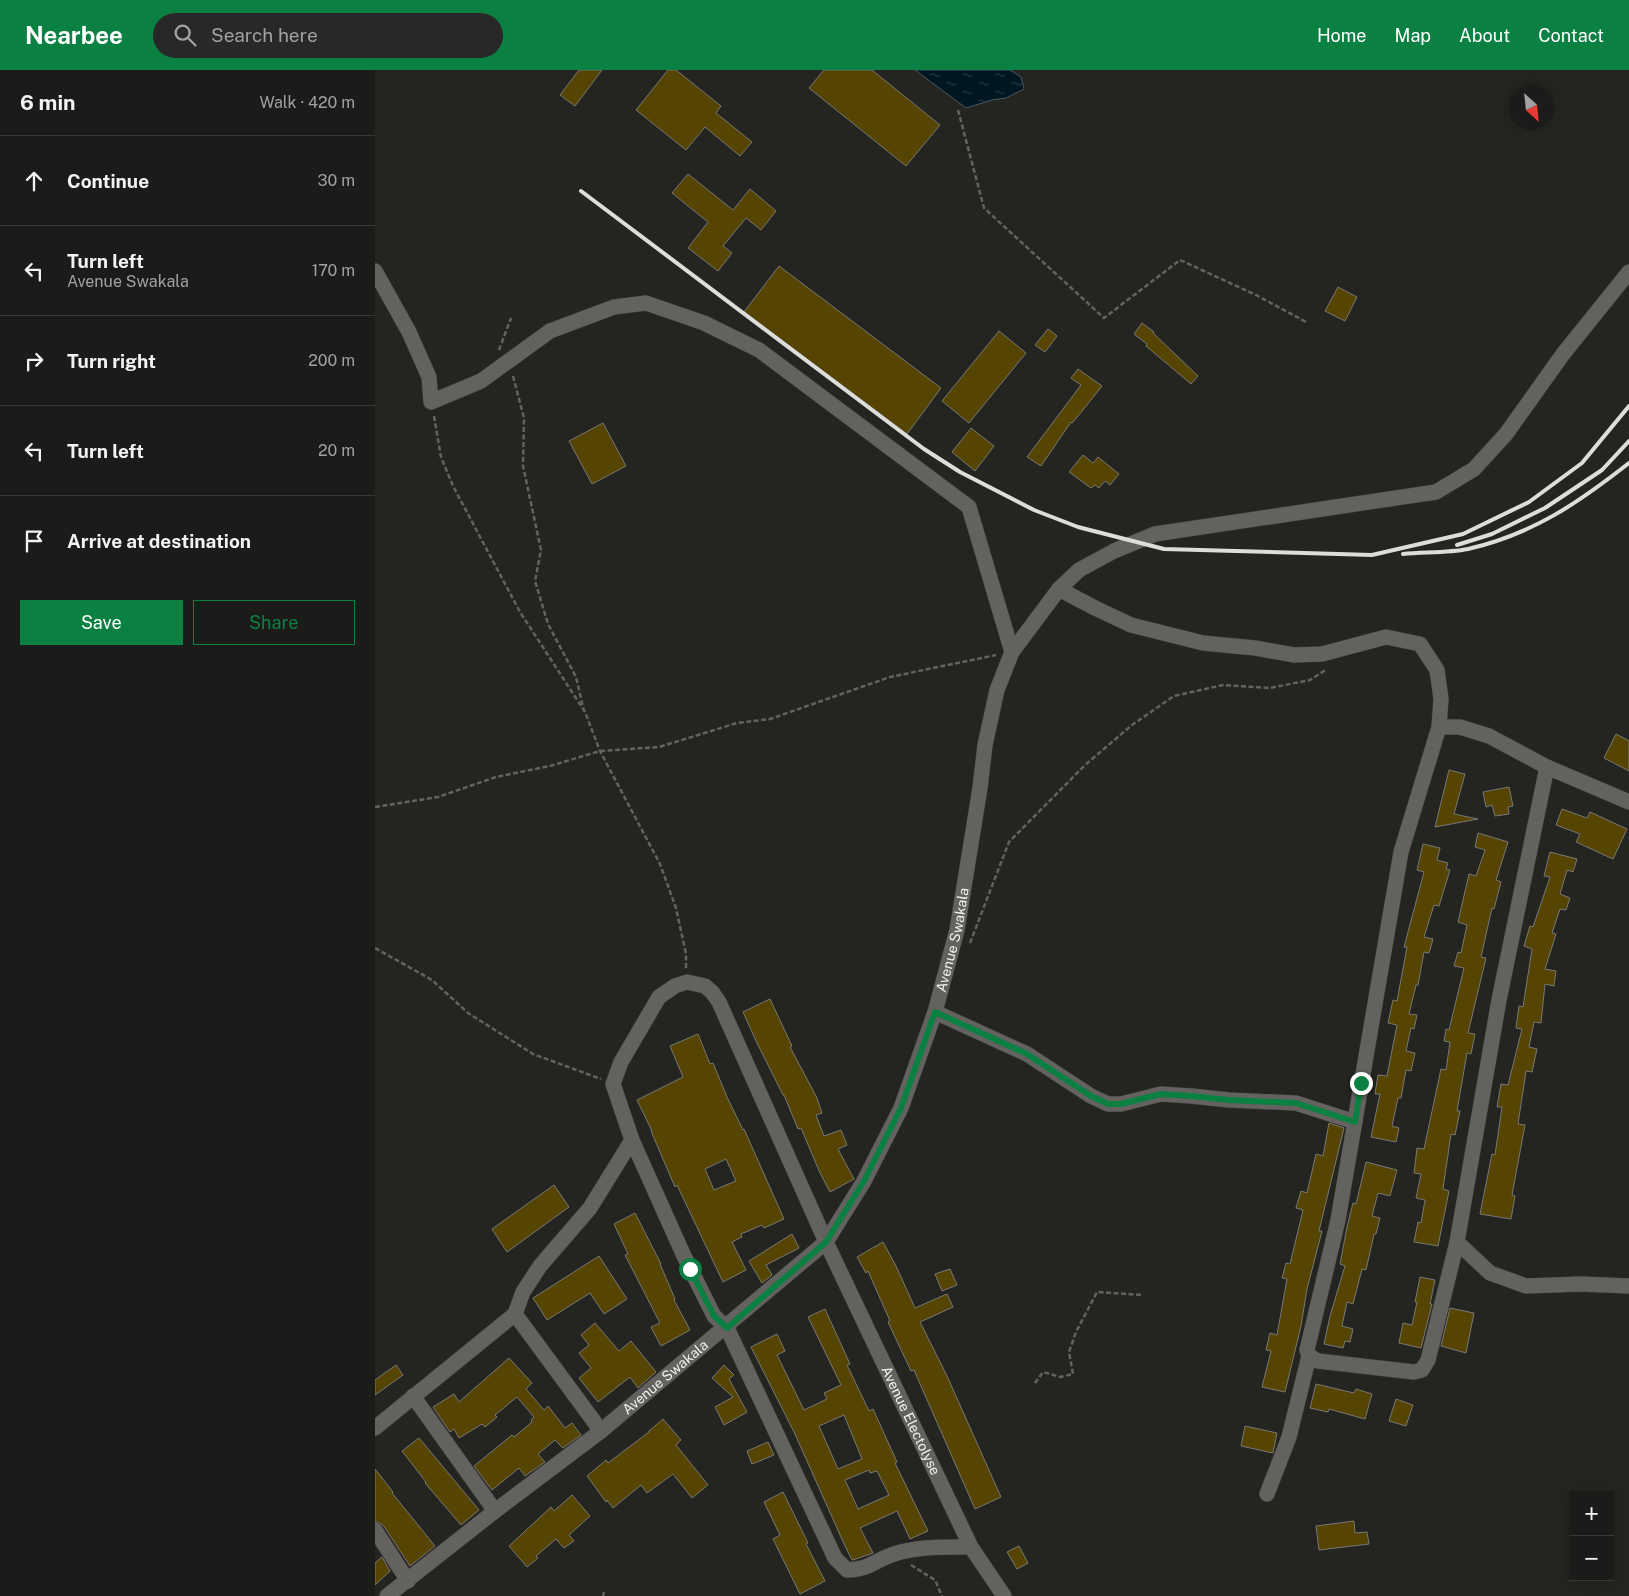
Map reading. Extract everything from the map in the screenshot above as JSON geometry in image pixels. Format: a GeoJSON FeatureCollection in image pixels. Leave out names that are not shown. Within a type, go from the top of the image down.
{"type":"FeatureCollection","features":[{"type":"Feature","properties":{"kind":"street"},"geometry":{"type":"LineString","coordinates":[[375,271],[409,332],[429,377],[431,402],[481,381],[550,331],[614,307],[646,303],[704,323],[759,350],[969,507],[1012,652]]}},
{"type":"Feature","properties":{"kind":"street","name":"Avenue Swakala"},"geometry":{"type":"LineString","coordinates":[[387,1596],[601,1431],[727,1328],[826,1242],[864,1181],[901,1108],[935,1012],[957,930],[985,745],[997,690],[1012,652],[1059,589],[1079,570],[1114,551],[1155,534],[1436,492],[1474,469],[1506,434],[1563,354],[1629,272]]}},
{"type":"Feature","properties":{"kind":"street"},"geometry":{"type":"LineString","coordinates":[[1059,589],[1131,625],[1203,643],[1294,654],[1322,654],[1386,637],[1420,644],[1437,670],[1441,699],[1439,727],[1401,852],[1338,1220],[1307,1350],[1309,1356],[1289,1437],[1267,1494]]}},
{"type":"Feature","properties":{"kind":"street"},"geometry":{"type":"LineString","coordinates":[[1439,727],[1461,727],[1489,736],[1547,767],[1629,802]]}},
{"type":"Feature","properties":{"kind":"street"},"geometry":{"type":"LineString","coordinates":[[1309,1356],[1317,1361],[1414,1372],[1423,1370],[1428,1360],[1457,1242],[1499,1000],[1547,767]]}},
{"type":"Feature","properties":{"kind":"street"},"geometry":{"type":"LineString","coordinates":[[687,982],[675,986],[659,997],[621,1062],[613,1084],[632,1140],[702,1294],[714,1316],[727,1328],[835,1558],[847,1570],[859,1570],[893,1554],[929,1547],[971,1547]]}},
{"type":"Feature","properties":{"kind":"street","name":"Avenue Electolyse"},"geometry":{"type":"LineString","coordinates":[[687,982],[705,986],[719,1002],[826,1242],[971,1547],[1004,1596]]}},
{"type":"Feature","properties":{"kind":"street"},"geometry":{"type":"LineString","coordinates":[[935,1012],[1027,1054],[1091,1096],[1108,1104],[1121,1104],[1161,1094],[1296,1103],[1355,1122]]}},
{"type":"Feature","properties":{"kind":"street"},"geometry":{"type":"LineString","coordinates":[[375,1428],[515,1314],[523,1292],[540,1266],[590,1208],[632,1140]]}},
{"type":"Feature","properties":{"kind":"street"},"geometry":{"type":"LineString","coordinates":[[1457,1242],[1490,1273],[1526,1286],[1579,1284],[1629,1286]]}},
{"type":"Feature","properties":{"kind":"street"},"geometry":{"type":"LineString","coordinates":[[515,1314],[601,1431]]}},
{"type":"Feature","properties":{"kind":"street"},"geometry":{"type":"LineString","coordinates":[[413,1396],[495,1511]]}},
{"type":"Feature","properties":{"kind":"street"},"geometry":{"type":"LineString","coordinates":[[375,1530],[408,1581]]}},
{"type":"Feature","properties":{"kind":"path"},"geometry":{"type":"LineString","coordinates":[[958,110],[984,208],[1104,318],[1180,260],[1256,295],[1308,323]]}},
{"type":"Feature","properties":{"kind":"path"},"geometry":{"type":"LineString","coordinates":[[511,318],[498,351],[509,360],[524,418],[523,466],[541,550],[535,581],[548,624],[576,677],[585,712],[600,751],[660,864],[676,908],[686,954],[687,982]]}},
{"type":"Feature","properties":{"kind":"path"},"geometry":{"type":"LineString","coordinates":[[431,402],[441,457],[453,486],[520,612],[585,712]]}},
{"type":"Feature","properties":{"kind":"path"},"geometry":{"type":"LineString","coordinates":[[375,806],[438,797],[496,777],[549,766],[600,751],[659,747],[737,723],[770,719],[890,677],[1012,652]]}},
{"type":"Feature","properties":{"kind":"path"},"geometry":{"type":"LineString","coordinates":[[970,943],[1009,842],[1085,765],[1132,725],[1174,696],[1223,685],[1271,688],[1310,680],[1327,669]]}},
{"type":"Feature","properties":{"kind":"path"},"geometry":{"type":"LineString","coordinates":[[375,948],[432,980],[468,1013],[533,1054],[613,1084]]}},
{"type":"Feature","properties":{"kind":"path"},"geometry":{"type":"LineString","coordinates":[[1035,1383],[1043,1372],[1060,1377],[1073,1374],[1069,1352],[1076,1332],[1097,1292],[1142,1295]]}},
{"type":"Feature","properties":{"kind":"path"},"geometry":{"type":"LineString","coordinates":[[893,1554],[935,1580],[942,1596]]}},
{"type":"Feature","properties":{"kind":"path"},"geometry":{"type":"LineString","coordinates":[[603,1596],[604,1592]]}},
{"type":"Feature","properties":{"kind":"water"},"geometry":{"type":"Polygon","coordinates":[[[915,70],[1010,70],[1021,77],[1024,89],[1006,98],[966,108],[915,70]]]}},
{"type":"Feature","properties":{"kind":"building"},"geometry":{"type":"Polygon","coordinates":[[[579,70],[602,70],[575,106],[560,95],[579,70]]]}},
{"type":"Feature","properties":{"kind":"building"},"geometry":{"type":"Polygon","coordinates":[[[668,70],[676,70],[721,106],[716,113],[752,142],[740,156],[705,127],[686,150],[636,110],[668,70]]]}},
{"type":"Feature","properties":{"kind":"building"},"geometry":{"type":"Polygon","coordinates":[[[824,70],[872,70],[940,125],[906,166],[809,88],[824,70]]]}},
{"type":"Feature","properties":{"kind":"building"},"geometry":{"type":"Polygon","coordinates":[[[688,174],[733,210],[750,189],[776,211],[761,230],[746,218],[723,246],[732,253],[718,271],[688,248],[708,222],[672,193],[688,174]]]}},
{"type":"Feature","properties":{"kind":"building"},"geometry":{"type":"Polygon","coordinates":[[[779,266],[941,388],[907,434],[744,312],[779,266]]]}},
{"type":"Feature","properties":{"kind":"building"},"geometry":{"type":"Polygon","coordinates":[[[1338,287],[1357,297],[1345,321],[1325,311],[1338,287]]]}},
{"type":"Feature","properties":{"kind":"building"},"geometry":{"type":"Polygon","coordinates":[[[1142,323],[1154,332],[1198,376],[1191,384],[1134,334],[1142,323]]]}},
{"type":"Feature","properties":{"kind":"building"},"geometry":{"type":"Polygon","coordinates":[[[1048,329],[1057,336],[1045,352],[1035,345],[1048,329]]]}},
{"type":"Feature","properties":{"kind":"building"},"geometry":{"type":"Polygon","coordinates":[[[999,331],[1026,353],[969,423],[942,401],[999,331]]]}},
{"type":"Feature","properties":{"kind":"building"},"geometry":{"type":"Polygon","coordinates":[[[1078,369],[1102,386],[1071,422],[1041,466],[1027,457],[1081,385],[1071,378],[1078,369]]]}},
{"type":"Feature","properties":{"kind":"building"},"geometry":{"type":"Polygon","coordinates":[[[603,423],[626,466],[592,484],[569,441],[603,423]]]}},
{"type":"Feature","properties":{"kind":"building"},"geometry":{"type":"Polygon","coordinates":[[[971,428],[994,446],[975,471],[952,452],[971,428]]]}},
{"type":"Feature","properties":{"kind":"building"},"geometry":{"type":"Polygon","coordinates":[[[1083,455],[1093,463],[1098,457],[1119,474],[1110,485],[1105,481],[1099,488],[1095,485],[1091,488],[1069,472],[1083,455]]]}},
{"type":"Feature","properties":{"kind":"building"},"geometry":{"type":"Polygon","coordinates":[[[1616,734],[1629,741],[1629,771],[1604,758],[1616,734]]]}},
{"type":"Feature","properties":{"kind":"building"},"geometry":{"type":"Polygon","coordinates":[[[1449,770],[1465,774],[1454,814],[1478,819],[1435,827],[1449,770]]]}},
{"type":"Feature","properties":{"kind":"building"},"geometry":{"type":"Polygon","coordinates":[[[1509,787],[1513,806],[1508,807],[1509,814],[1495,816],[1492,805],[1486,807],[1483,792],[1509,787]]]}},
{"type":"Feature","properties":{"kind":"building"},"geometry":{"type":"Polygon","coordinates":[[[1562,809],[1587,818],[1590,812],[1627,829],[1613,859],[1576,842],[1580,834],[1556,825],[1562,809]]]}},
{"type":"Feature","properties":{"kind":"building"},"geometry":{"type":"Polygon","coordinates":[[[1478,833],[1508,842],[1496,880],[1501,882],[1494,909],[1492,908],[1481,957],[1486,958],[1468,1033],[1475,1034],[1471,1054],[1467,1053],[1455,1135],[1451,1134],[1443,1189],[1449,1191],[1438,1246],[1414,1242],[1418,1222],[1421,1223],[1425,1200],[1416,1198],[1421,1174],[1414,1173],[1417,1148],[1424,1149],[1441,1069],[1446,1070],[1450,1042],[1444,1041],[1446,1029],[1449,1030],[1464,968],[1454,966],[1458,952],[1461,953],[1467,925],[1458,922],[1469,874],[1476,876],[1485,850],[1475,847],[1478,833]]]}},
{"type":"Feature","properties":{"kind":"building"},"geometry":{"type":"Polygon","coordinates":[[[1423,844],[1440,848],[1437,860],[1448,863],[1446,869],[1450,870],[1439,906],[1434,905],[1424,937],[1433,939],[1429,953],[1424,952],[1418,985],[1416,985],[1409,1014],[1417,1015],[1414,1029],[1411,1028],[1406,1051],[1415,1053],[1411,1071],[1406,1070],[1401,1098],[1398,1098],[1392,1126],[1399,1128],[1396,1142],[1371,1137],[1380,1094],[1375,1094],[1378,1075],[1387,1076],[1397,1025],[1388,1023],[1393,1000],[1397,1001],[1407,947],[1404,947],[1424,872],[1417,870],[1423,844]]]}},
{"type":"Feature","properties":{"kind":"building"},"geometry":{"type":"Polygon","coordinates":[[[1550,852],[1577,859],[1573,872],[1567,870],[1560,894],[1570,898],[1566,910],[1560,909],[1552,933],[1556,934],[1545,969],[1556,971],[1554,986],[1545,984],[1541,1023],[1534,1022],[1529,1047],[1537,1049],[1532,1072],[1526,1071],[1518,1124],[1525,1125],[1512,1195],[1515,1196],[1511,1219],[1480,1214],[1492,1154],[1495,1155],[1502,1107],[1497,1107],[1501,1084],[1508,1085],[1522,1029],[1516,1028],[1519,1006],[1523,1007],[1532,949],[1524,946],[1530,926],[1533,927],[1550,877],[1544,876],[1550,852]]]}},
{"type":"Feature","properties":{"kind":"building"},"geometry":{"type":"Polygon","coordinates":[[[770,999],[792,1046],[790,1047],[817,1098],[822,1113],[816,1115],[824,1136],[841,1130],[847,1145],[838,1149],[854,1179],[830,1192],[801,1128],[798,1129],[784,1095],[743,1012],[770,999]]]}},
{"type":"Feature","properties":{"kind":"building"},"geometry":{"type":"Polygon","coordinates":[[[698,1034],[710,1064],[713,1063],[784,1219],[764,1228],[762,1225],[741,1234],[742,1237],[732,1242],[746,1270],[723,1282],[677,1185],[675,1187],[637,1100],[683,1077],[670,1046],[698,1034]],[[726,1159],[705,1169],[714,1190],[736,1181],[726,1159]]]}},
{"type":"Feature","properties":{"kind":"building"},"geometry":{"type":"Polygon","coordinates":[[[1329,1123],[1344,1128],[1319,1231],[1322,1231],[1307,1289],[1301,1326],[1285,1392],[1262,1387],[1271,1351],[1266,1350],[1270,1333],[1277,1335],[1287,1279],[1282,1278],[1286,1263],[1290,1264],[1303,1210],[1296,1208],[1301,1191],[1307,1193],[1316,1154],[1323,1156],[1329,1123]]]}},
{"type":"Feature","properties":{"kind":"building"},"geometry":{"type":"Polygon","coordinates":[[[1366,1162],[1397,1170],[1390,1196],[1378,1193],[1372,1216],[1380,1218],[1376,1234],[1374,1234],[1366,1270],[1362,1269],[1353,1304],[1347,1302],[1342,1326],[1353,1329],[1350,1342],[1345,1341],[1343,1348],[1324,1344],[1345,1266],[1340,1264],[1347,1227],[1353,1203],[1356,1204],[1366,1162]]]}},
{"type":"Feature","properties":{"kind":"building"},"geometry":{"type":"Polygon","coordinates":[[[554,1185],[569,1207],[507,1252],[492,1229],[554,1185]]]}},
{"type":"Feature","properties":{"kind":"building"},"geometry":{"type":"Polygon","coordinates":[[[635,1213],[661,1264],[674,1300],[690,1330],[661,1346],[651,1327],[660,1323],[625,1255],[628,1254],[614,1224],[635,1213]]]}},
{"type":"Feature","properties":{"kind":"building"},"geometry":{"type":"Polygon","coordinates":[[[792,1234],[799,1248],[766,1265],[772,1275],[762,1283],[749,1261],[792,1234]]]}},
{"type":"Feature","properties":{"kind":"building"},"geometry":{"type":"Polygon","coordinates":[[[883,1242],[915,1308],[947,1294],[953,1307],[920,1322],[947,1376],[1001,1497],[975,1509],[914,1370],[911,1371],[888,1322],[890,1321],[868,1271],[866,1273],[857,1257],[883,1242]]]}},
{"type":"Feature","properties":{"kind":"building"},"geometry":{"type":"Polygon","coordinates":[[[599,1256],[627,1299],[604,1314],[590,1293],[547,1320],[533,1298],[599,1256]]]}},
{"type":"Feature","properties":{"kind":"building"},"geometry":{"type":"Polygon","coordinates":[[[950,1269],[957,1285],[942,1291],[935,1274],[950,1269]]]}},
{"type":"Feature","properties":{"kind":"building"},"geometry":{"type":"Polygon","coordinates":[[[1420,1277],[1435,1280],[1430,1304],[1432,1304],[1421,1348],[1399,1343],[1403,1323],[1412,1325],[1420,1277]]]}},
{"type":"Feature","properties":{"kind":"building"},"geometry":{"type":"Polygon","coordinates":[[[1450,1308],[1474,1313],[1466,1353],[1441,1346],[1450,1308]]]}},
{"type":"Feature","properties":{"kind":"building"},"geometry":{"type":"Polygon","coordinates":[[[825,1309],[850,1364],[847,1365],[869,1411],[873,1409],[897,1462],[895,1463],[928,1531],[910,1539],[897,1511],[860,1528],[873,1553],[853,1560],[794,1432],[751,1347],[777,1334],[785,1351],[777,1355],[804,1410],[827,1399],[824,1393],[841,1385],[808,1317],[825,1309]],[[844,1415],[819,1426],[838,1469],[862,1459],[844,1415]],[[869,1470],[845,1480],[858,1509],[889,1495],[877,1471],[870,1473],[869,1470]]]}},
{"type":"Feature","properties":{"kind":"building"},"geometry":{"type":"Polygon","coordinates":[[[595,1323],[619,1351],[631,1341],[656,1372],[638,1388],[630,1377],[598,1402],[579,1378],[591,1368],[579,1353],[589,1345],[581,1335],[595,1323]]]}},
{"type":"Feature","properties":{"kind":"building"},"geometry":{"type":"Polygon","coordinates":[[[509,1358],[532,1383],[526,1389],[544,1410],[548,1406],[565,1428],[572,1423],[581,1435],[563,1448],[555,1440],[538,1454],[545,1462],[525,1476],[519,1468],[492,1490],[474,1466],[512,1435],[514,1437],[532,1422],[531,1420],[534,1417],[517,1397],[495,1415],[497,1417],[485,1427],[482,1424],[459,1438],[454,1429],[450,1432],[433,1407],[454,1394],[459,1402],[509,1358]]]}},
{"type":"Feature","properties":{"kind":"building"},"geometry":{"type":"Polygon","coordinates":[[[396,1365],[403,1375],[375,1395],[375,1380],[396,1365]]]}},
{"type":"Feature","properties":{"kind":"building"},"geometry":{"type":"Polygon","coordinates":[[[724,1365],[734,1375],[729,1379],[747,1412],[724,1425],[715,1407],[733,1397],[712,1378],[724,1365]]]}},
{"type":"Feature","properties":{"kind":"building"},"geometry":{"type":"Polygon","coordinates":[[[1316,1384],[1354,1393],[1356,1389],[1372,1394],[1365,1419],[1329,1409],[1328,1412],[1310,1408],[1316,1384]]]}},
{"type":"Feature","properties":{"kind":"building"},"geometry":{"type":"Polygon","coordinates":[[[1396,1399],[1413,1405],[1406,1426],[1389,1421],[1396,1399]]]}},
{"type":"Feature","properties":{"kind":"building"},"geometry":{"type":"Polygon","coordinates":[[[663,1419],[681,1440],[676,1445],[708,1485],[692,1498],[673,1474],[647,1493],[641,1485],[613,1508],[607,1500],[606,1502],[587,1476],[606,1460],[608,1463],[663,1419]]]}},
{"type":"Feature","properties":{"kind":"building"},"geometry":{"type":"Polygon","coordinates":[[[1245,1426],[1277,1433],[1273,1453],[1241,1446],[1245,1426]]]}},
{"type":"Feature","properties":{"kind":"building"},"geometry":{"type":"Polygon","coordinates":[[[419,1438],[479,1510],[461,1525],[425,1483],[402,1451],[419,1438]]]}},
{"type":"Feature","properties":{"kind":"building"},"geometry":{"type":"Polygon","coordinates":[[[768,1442],[774,1455],[752,1464],[747,1451],[768,1442]]]}},
{"type":"Feature","properties":{"kind":"building"},"geometry":{"type":"Polygon","coordinates":[[[375,1469],[435,1546],[410,1566],[383,1525],[375,1521],[375,1469]]]}},
{"type":"Feature","properties":{"kind":"building"},"geometry":{"type":"Polygon","coordinates":[[[783,1492],[825,1581],[800,1594],[773,1539],[780,1535],[764,1502],[783,1492]]]}},
{"type":"Feature","properties":{"kind":"building"},"geometry":{"type":"Polygon","coordinates":[[[572,1495],[590,1516],[569,1535],[574,1541],[564,1548],[556,1539],[536,1556],[538,1558],[527,1567],[509,1546],[551,1507],[554,1511],[572,1495]]]}},
{"type":"Feature","properties":{"kind":"building"},"geometry":{"type":"Polygon","coordinates":[[[1354,1521],[1355,1533],[1367,1532],[1369,1544],[1319,1550],[1316,1526],[1354,1521]]]}},
{"type":"Feature","properties":{"kind":"building"},"geometry":{"type":"Polygon","coordinates":[[[1019,1546],[1028,1563],[1017,1569],[1007,1552],[1019,1546]]]}},
{"type":"Feature","properties":{"kind":"building"},"geometry":{"type":"Polygon","coordinates":[[[382,1557],[390,1571],[375,1585],[375,1563],[382,1557]]]}},
{"type":"Feature","properties":{"kind":"railway"},"geometry":{"type":"LineString","coordinates":[[581,191],[924,449],[960,472],[1034,510],[1078,527],[1164,549],[1372,555],[1463,534],[1529,502],[1582,463],[1629,406]]}},
{"type":"Feature","properties":{"kind":"railway"},"geometry":{"type":"LineString","coordinates":[[1457,545],[1492,534],[1545,508],[1602,470],[1629,441]]}},
{"type":"Feature","properties":{"kind":"railway"},"geometry":{"type":"LineString","coordinates":[[1403,554],[1468,549],[1513,535],[1534,526],[1573,504],[1629,463]]}},
{"type":"Feature","properties":{"kind":"route"},"geometry":{"type":"LineString","coordinates":[[690,1269],[714,1316],[727,1328],[826,1242],[864,1181],[901,1108],[935,1012],[1027,1054],[1091,1096],[1108,1104],[1121,1104],[1161,1094],[1296,1103],[1355,1122],[1361,1083]]}}]}
